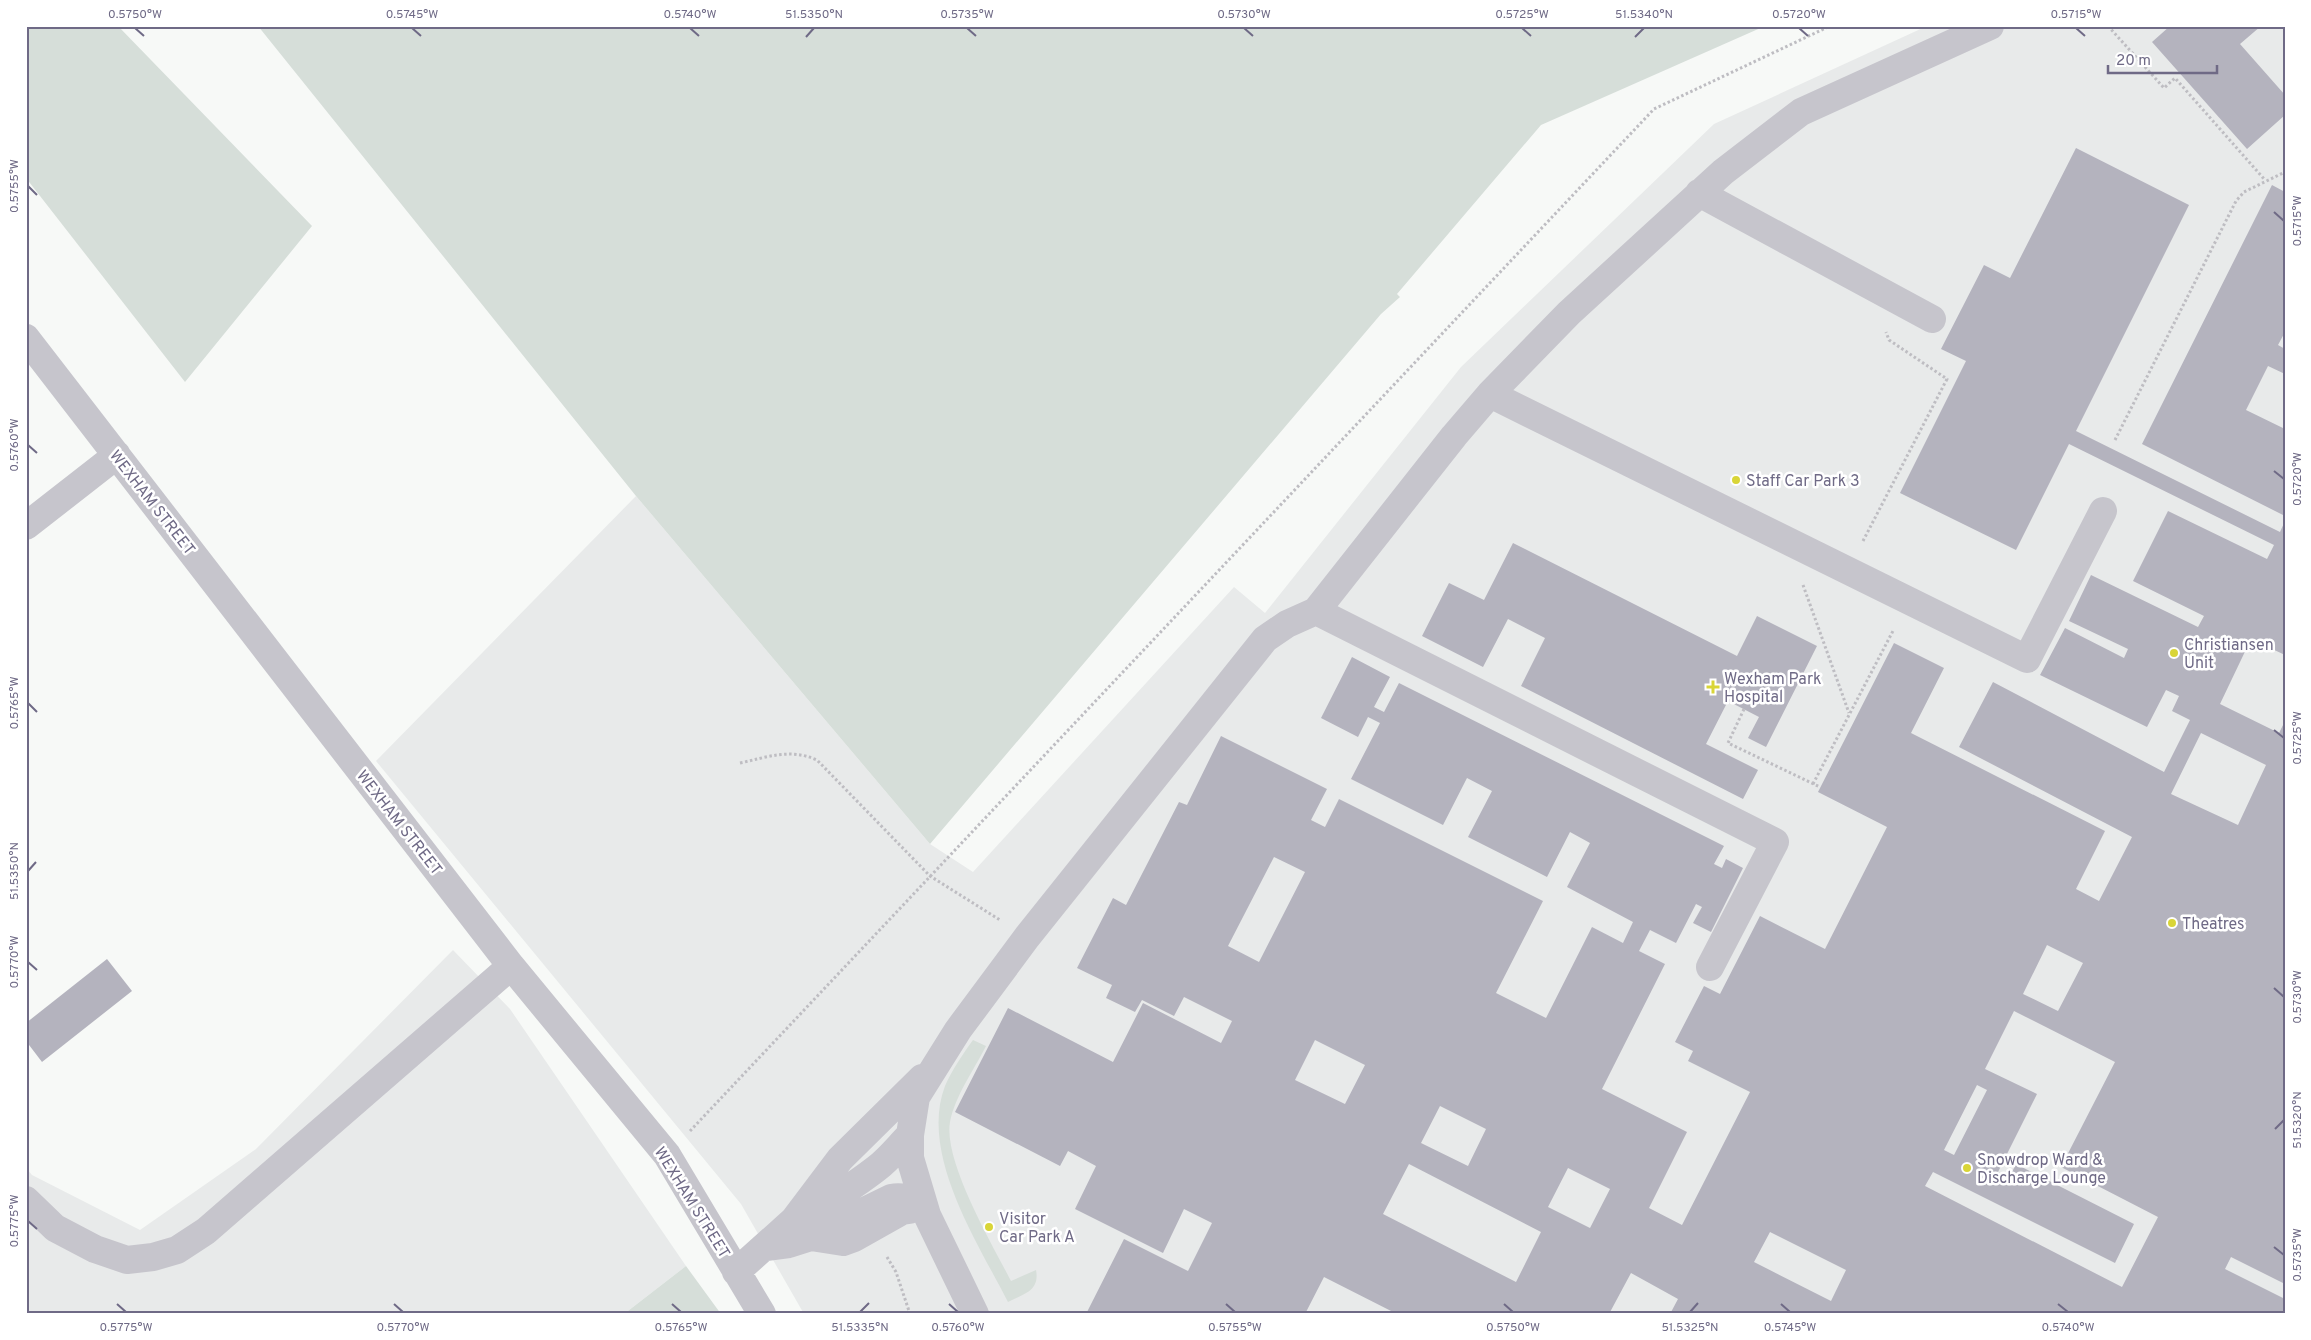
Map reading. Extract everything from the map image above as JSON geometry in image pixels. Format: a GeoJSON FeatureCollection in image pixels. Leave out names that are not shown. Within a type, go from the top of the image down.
{"type":"FeatureCollection","features":[{"type":"Feature","properties":{"kind":"street"},"geometry":{"type":"LineString","coordinates":[[917,1211],[910,1158],[910,1135],[916,1097],[932,1068],[958,1030],[1028,938],[1264,639],[1286,624],[1316,611],[1454,436],[1490,394],[1569,312],[1723,172],[1801,112],[1990,26]]}},
{"type":"Feature","properties":{"kind":"street"},"geometry":{"type":"LineString","coordinates":[[1699,193],[1932,319]]}},
{"type":"Feature","properties":{"kind":"street","name":"WEXHAM STREET"},"geometry":{"type":"LineString","coordinates":[[26,338],[511,966],[667,1155],[762,1314]]}},
{"type":"Feature","properties":{"kind":"street"},"geometry":{"type":"LineString","coordinates":[[1490,394],[2027,659],[2103,511]]}},
{"type":"Feature","properties":{"kind":"street"},"geometry":{"type":"LineString","coordinates":[[26,526],[38,504],[116,455]]}},
{"type":"Feature","properties":{"kind":"street"},"geometry":{"type":"LineString","coordinates":[[1316,611],[1775,842],[1710,967]]}},
{"type":"Feature","properties":{"kind":"street"},"geometry":{"type":"LineString","coordinates":[[26,1200],[55,1228],[95,1249],[126,1260],[153,1257],[177,1250],[206,1231],[511,966]]}},
{"type":"Feature","properties":{"kind":"street"},"geometry":{"type":"LineString","coordinates":[[789,1243],[794,1220],[814,1191],[857,1141],[932,1068]]}},
{"type":"Feature","properties":{"kind":"street"},"geometry":{"type":"LineString","coordinates":[[789,1243],[820,1209],[877,1168],[910,1135]]}},
{"type":"Feature","properties":{"kind":"street"},"geometry":{"type":"LineString","coordinates":[[736,1272],[789,1243],[891,1198],[903,1196],[917,1211],[975,1314]]}},
{"type":"Feature","properties":{"kind":"path"},"geometry":{"type":"LineString","coordinates":[[667,1155],[1654,109],[1830,26]]}},
{"type":"Feature","properties":{"kind":"path"},"geometry":{"type":"LineString","coordinates":[[2108,26],[2164,88],[2175,78],[2265,180]]}},
{"type":"Feature","properties":{"kind":"path"},"geometry":{"type":"LineString","coordinates":[[2115,440],[2228,214],[2244,192],[2265,180],[2285,172]]}},
{"type":"Feature","properties":{"kind":"path"},"geometry":{"type":"LineString","coordinates":[[1848,571],[1948,379],[1889,340],[1886,331],[1898,300]]}},
{"type":"Feature","properties":{"kind":"path"},"geometry":{"type":"LineString","coordinates":[[1812,553],[1799,577],[1850,714]]}},
{"type":"Feature","properties":{"kind":"path"},"geometry":{"type":"LineString","coordinates":[[1813,784],[1909,601]]}},
{"type":"Feature","properties":{"kind":"path"},"geometry":{"type":"LineString","coordinates":[[1744,709],[1728,742],[1820,788]]}},
{"type":"Feature","properties":{"kind":"path"},"geometry":{"type":"LineString","coordinates":[[740,763],[790,752],[804,754],[817,760],[930,876],[1028,938]]}},
{"type":"Feature","properties":{"kind":"path"},"geometry":{"type":"LineString","coordinates":[[910,1314],[896,1272],[882,1249],[917,1211]]}},
{"type":"Feature","properties":{"kind":"shaded area"},"geometry":{"type":"Polygon","coordinates":[[[26,26],[118,26],[312,226],[185,382],[26,178],[26,26]]]}},
{"type":"Feature","properties":{"kind":"shaded area"},"geometry":{"type":"Polygon","coordinates":[[[258,26],[1765,26],[1541,125],[1397,294],[1400,297],[1381,314],[930,844],[636,496],[258,26]]]}},
{"type":"Feature","properties":{"kind":"shaded area","name":"Wexham Park Hospital"},"geometry":{"type":"Polygon","coordinates":[[[1927,26],[2285,26],[2285,1314],[804,1314],[741,1204],[376,761],[636,496],[930,844],[973,872],[1234,587],[1265,613],[1461,367],[1714,124],[1927,26]]]}},
{"type":"Feature","properties":{"kind":"shaded area"},"geometry":{"type":"Polygon","coordinates":[[[453,950],[510,1009],[686,1266],[624,1314],[26,1314],[26,1168],[32,1175],[140,1230],[256,1149],[453,950]]]}},
{"type":"Feature","properties":{"kind":"shaded area"},"geometry":{"type":"Polygon","coordinates":[[[973,1040],[986,1046],[965,1083],[952,1112],[950,1139],[961,1180],[982,1226],[1011,1281],[1036,1270],[1036,1283],[1030,1291],[1008,1302],[968,1226],[946,1169],[940,1140],[939,1112],[945,1086],[954,1068],[973,1040]]]}},
{"type":"Feature","properties":{"kind":"shaded area"},"geometry":{"type":"Polygon","coordinates":[[[686,1266],[721,1314],[624,1314],[686,1266]]]}},
{"type":"Feature","properties":{"kind":"building"},"geometry":{"type":"Polygon","coordinates":[[[2170,26],[2261,26],[2240,44],[2285,95],[2285,115],[2247,149],[2152,42],[2170,26]]]}},
{"type":"Feature","properties":{"kind":"building"},"geometry":{"type":"Polygon","coordinates":[[[2076,148],[2189,205],[2076,431],[2280,532],[2285,521],[2285,655],[2251,639],[2220,704],[2279,733],[2285,721],[2285,1284],[2231,1257],[2225,1269],[2285,1299],[2285,1314],[1878,1314],[1873,1311],[1872,1314],[1670,1314],[1678,1299],[1631,1273],[1609,1314],[1397,1314],[1324,1277],[1305,1314],[1086,1314],[1124,1239],[1188,1271],[1212,1223],[1184,1209],[1163,1253],[1075,1209],[1096,1166],[1068,1151],[1060,1166],[955,1112],[1008,1008],[1113,1062],[1143,1003],[1221,1043],[1232,1021],[1184,997],[1174,1016],[1142,1000],[1135,1012],[1106,998],[1112,985],[1077,968],[1113,898],[1126,905],[1179,802],[1187,805],[1221,736],[1327,789],[1311,820],[1325,827],[1339,799],[1543,901],[1496,993],[1546,1018],[1592,927],[1623,943],[1633,922],[1567,887],[1590,843],[1570,832],[1547,877],[1468,837],[1492,791],[1467,778],[1443,825],[1351,779],[1380,723],[1368,717],[1358,737],[1321,718],[1352,657],[1390,677],[1374,707],[1384,712],[1399,683],[1724,846],[1714,864],[1722,868],[1726,859],[1743,868],[1711,932],[1693,923],[1702,907],[1696,904],[1676,943],[1650,930],[1639,951],[1665,964],[1602,1089],[1687,1132],[1649,1208],[1682,1225],[1750,1092],[1688,1061],[1693,1051],[1675,1042],[1704,986],[1720,994],[1760,916],[1825,949],[1887,827],[1818,792],[1894,643],[1944,668],[1911,733],[2105,831],[2076,889],[2099,901],[2132,837],[1959,747],[1993,682],[2164,772],[2190,720],[2172,711],[2179,696],[2166,690],[2147,727],[2040,675],[2065,628],[2124,658],[2128,649],[2069,621],[2091,575],[2198,627],[2204,616],[2133,581],[2168,511],[2267,559],[2274,545],[2069,444],[2016,550],[1900,493],[1966,361],[1941,349],[1984,265],[2010,278],[2076,148]],[[2201,733],[2171,794],[2238,825],[2266,765],[2201,733]],[[1274,857],[1228,946],[1259,962],[1305,872],[1274,857]],[[2047,945],[2023,994],[2058,1011],[2083,963],[2047,945]],[[2014,1011],[1985,1069],[2037,1094],[1998,1172],[2009,1178],[2016,1164],[2134,1224],[2115,1263],[1933,1172],[1925,1186],[2122,1287],[2158,1217],[2061,1167],[2115,1062],[2014,1011]],[[1315,1040],[1295,1080],[1345,1104],[1365,1065],[1315,1040]],[[1977,1085],[1944,1150],[1954,1155],[1987,1090],[1977,1085]],[[1440,1106],[1421,1143],[1468,1166],[1486,1129],[1440,1106]],[[1409,1164],[1383,1214],[1516,1282],[1541,1232],[1409,1164]],[[1568,1168],[1548,1207],[1590,1228],[1610,1189],[1568,1168]],[[1770,1232],[1754,1262],[1831,1301],[1846,1270],[1770,1232]]]}},
{"type":"Feature","properties":{"kind":"building"},"geometry":{"type":"Polygon","coordinates":[[[2272,185],[2285,192],[2285,332],[2278,345],[2285,349],[2285,374],[2268,366],[2246,410],[2285,429],[2285,516],[2142,444],[2272,185]]]}},
{"type":"Feature","properties":{"kind":"building"},"geometry":{"type":"Polygon","coordinates":[[[1513,543],[1737,656],[1757,616],[1817,646],[1766,747],[1748,738],[1759,717],[1728,701],[1706,744],[1758,770],[1743,799],[1521,686],[1545,638],[1508,619],[1483,667],[1422,636],[1449,583],[1484,600],[1513,543]]]}},
{"type":"Feature","properties":{"kind":"building"},"geometry":{"type":"Polygon","coordinates":[[[107,959],[132,991],[42,1062],[26,1041],[26,1023],[107,959]]]}},
{"type":"Feature","properties":{"kind":"place","name":"Staff Car Park 3"},"geometry":{"type":"Point","coordinates":[1736,480]}},
{"type":"Feature","properties":{"kind":"place","name":"Christiansen Unit"},"geometry":{"type":"Point","coordinates":[2174,653]}},
{"type":"Feature","properties":{"kind":"place","name":"Wexham Park Hospital"},"geometry":{"type":"Point","coordinates":[1713,687]}},
{"type":"Feature","properties":{"kind":"place","name":"Theatres"},"geometry":{"type":"Point","coordinates":[2172,923]}},
{"type":"Feature","properties":{"kind":"place","name":"Snowdrop Ward & Discharge Lounge"},"geometry":{"type":"Point","coordinates":[1967,1168]}},
{"type":"Feature","properties":{"kind":"place","name":"Visitor Car Park A"},"geometry":{"type":"Point","coordinates":[989,1227]}}]}
